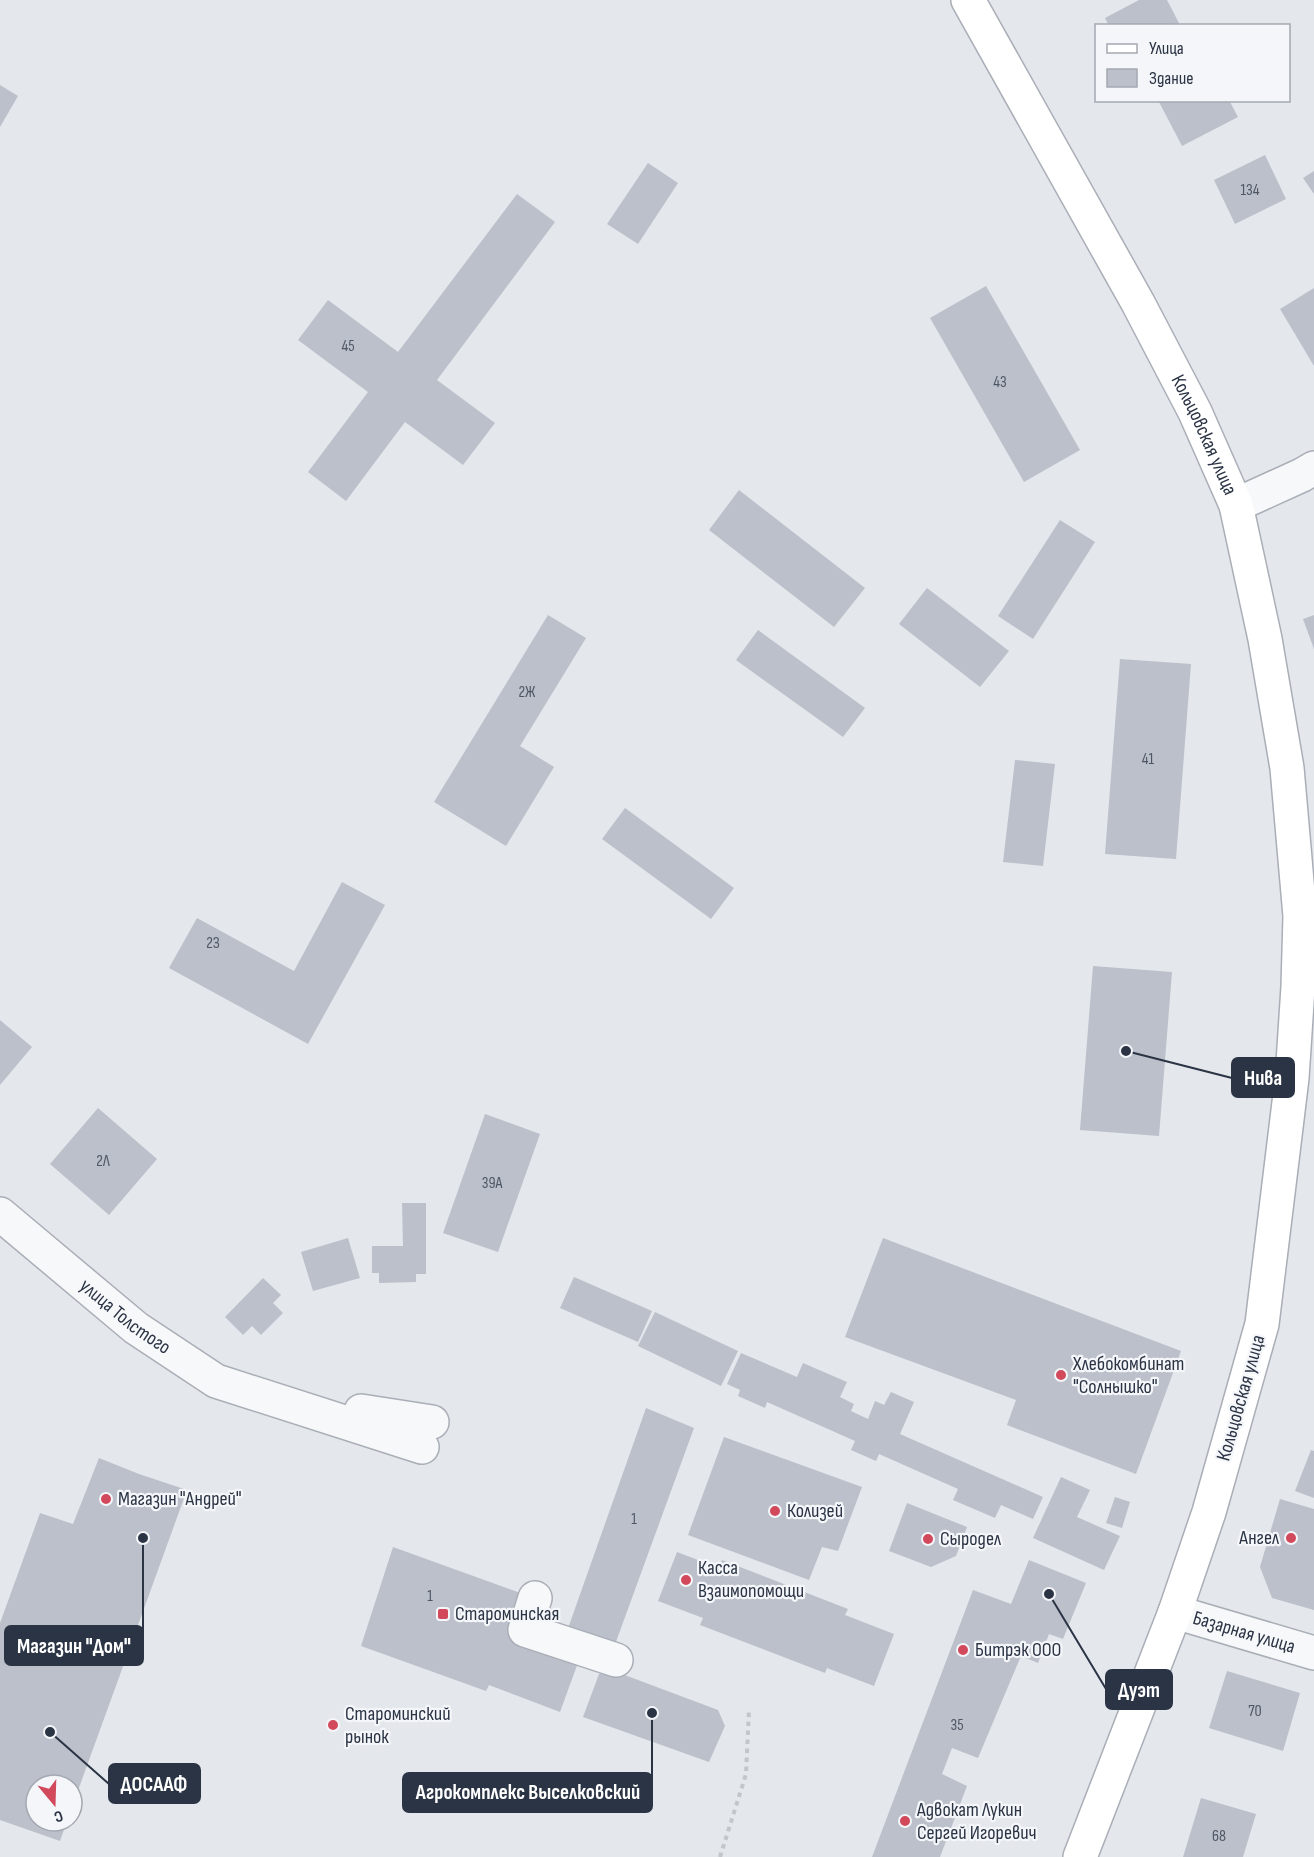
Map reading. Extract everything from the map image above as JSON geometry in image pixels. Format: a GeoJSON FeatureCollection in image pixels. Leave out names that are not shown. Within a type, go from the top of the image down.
{"type":"FeatureCollection","features":[{"type":"Feature","properties":{"kind":"main road","name":"Кольцовская улица"},"geometry":{"type":"LineString","coordinates":[[968,0],[1138,303],[1195,412],[1236,505],[1265,639],[1287,768],[1307,917],[1298,987],[1292,1078],[1262,1324],[1209,1512],[1175,1612],[1080,1857]]}},
{"type":"Feature","properties":{"kind":"street"},"geometry":{"type":"LineString","coordinates":[[1236,505],[1314,468]]}},
{"type":"Feature","properties":{"kind":"street","name":"улица Толстого"},"geometry":{"type":"LineString","coordinates":[[0,1214],[136,1328],[216,1381],[264,1396],[427,1434]]}},
{"type":"Feature","properties":{"kind":"street"},"geometry":{"type":"LineString","coordinates":[[535,1598],[525,1630],[616,1660]]}},
{"type":"Feature","properties":{"kind":"street","name":"Базарная улица"},"geometry":{"type":"LineString","coordinates":[[1175,1612],[1314,1653]]}},
{"type":"Feature","properties":{"kind":"path"},"geometry":{"type":"LineString","coordinates":[[720,1857],[746,1774],[749,1710]]}},
{"type":"Feature","properties":{"kind":"building"},"geometry":{"type":"Polygon","coordinates":[[[1139,0],[1167,0],[1179,23],[1108,24],[1105,18],[1139,0]]]}},
{"type":"Feature","properties":{"kind":"building"},"geometry":{"type":"Polygon","coordinates":[[[0,85],[18,96],[0,127],[0,85]]]}},
{"type":"Feature","properties":{"kind":"building"},"geometry":{"type":"Polygon","coordinates":[[[1159,102],[1230,102],[1238,117],[1182,146],[1159,102]]]}},
{"type":"Feature","properties":{"kind":"building"},"geometry":{"type":"Polygon","coordinates":[[[1265,155],[1286,199],[1235,224],[1214,180],[1265,155]]]}},
{"type":"Feature","properties":{"kind":"building"},"geometry":{"type":"Polygon","coordinates":[[[648,163],[678,183],[638,244],[607,224],[648,163]]]}},
{"type":"Feature","properties":{"kind":"building"},"geometry":{"type":"Polygon","coordinates":[[[1314,171],[1314,194],[1303,178],[1314,171]]]}},
{"type":"Feature","properties":{"kind":"building"},"geometry":{"type":"Polygon","coordinates":[[[517,194],[555,222],[437,380],[495,423],[463,465],[405,422],[346,501],[308,472],[368,392],[298,340],[328,300],[398,352],[517,194]]]}},
{"type":"Feature","properties":{"kind":"building"},"geometry":{"type":"Polygon","coordinates":[[[986,286],[1080,450],[1024,482],[930,318],[986,286]]]}},
{"type":"Feature","properties":{"kind":"building"},"geometry":{"type":"Polygon","coordinates":[[[1314,288],[1314,366],[1280,309],[1314,288]]]}},
{"type":"Feature","properties":{"kind":"building"},"geometry":{"type":"Polygon","coordinates":[[[739,490],[865,588],[834,627],[709,530],[739,490]]]}},
{"type":"Feature","properties":{"kind":"building"},"geometry":{"type":"Polygon","coordinates":[[[1060,520],[1095,542],[1033,639],[998,616],[1060,520]]]}},
{"type":"Feature","properties":{"kind":"building"},"geometry":{"type":"Polygon","coordinates":[[[927,588],[1009,651],[980,687],[899,624],[927,588]]]}},
{"type":"Feature","properties":{"kind":"building"},"geometry":{"type":"Polygon","coordinates":[[[548,615],[586,638],[520,746],[554,767],[506,846],[434,802],[548,615]]]}},
{"type":"Feature","properties":{"kind":"building"},"geometry":{"type":"Polygon","coordinates":[[[1314,615],[1314,649],[1303,619],[1314,615]]]}},
{"type":"Feature","properties":{"kind":"building"},"geometry":{"type":"Polygon","coordinates":[[[758,630],[865,708],[843,737],[736,660],[758,630]]]}},
{"type":"Feature","properties":{"kind":"building"},"geometry":{"type":"Polygon","coordinates":[[[1120,659],[1191,664],[1176,859],[1105,854],[1120,659]]]}},
{"type":"Feature","properties":{"kind":"building"},"geometry":{"type":"Polygon","coordinates":[[[1015,760],[1055,764],[1043,866],[1003,862],[1015,760]]]}},
{"type":"Feature","properties":{"kind":"building"},"geometry":{"type":"Polygon","coordinates":[[[625,808],[734,888],[711,919],[602,839],[625,808]]]}},
{"type":"Feature","properties":{"kind":"building"},"geometry":{"type":"Polygon","coordinates":[[[342,882],[385,905],[308,1044],[169,968],[197,918],[294,971],[342,882]]]}},
{"type":"Feature","properties":{"kind":"building"},"geometry":{"type":"Polygon","coordinates":[[[1093,966],[1172,972],[1159,1136],[1080,1130],[1093,966]]]}},
{"type":"Feature","properties":{"kind":"building"},"geometry":{"type":"Polygon","coordinates":[[[0,1020],[32,1047],[0,1085],[0,1020]]]}},
{"type":"Feature","properties":{"kind":"building"},"geometry":{"type":"Polygon","coordinates":[[[98,1108],[157,1159],[109,1215],[50,1164],[98,1108]]]}},
{"type":"Feature","properties":{"kind":"building"},"geometry":{"type":"Polygon","coordinates":[[[485,1114],[540,1134],[498,1252],[443,1233],[485,1114]]]}},
{"type":"Feature","properties":{"kind":"building"},"geometry":{"type":"Polygon","coordinates":[[[402,1203],[426,1203],[426,1274],[416,1274],[416,1282],[379,1283],[379,1273],[372,1273],[372,1246],[403,1246],[402,1203]]]}},
{"type":"Feature","properties":{"kind":"building"},"geometry":{"type":"Polygon","coordinates":[[[348,1238],[360,1278],[313,1291],[301,1252],[348,1238]]]}},
{"type":"Feature","properties":{"kind":"building","name":"Хлебокомбинат \"Солнышко\""},"geometry":{"type":"Polygon","coordinates":[[[883,1238],[1181,1351],[1136,1474],[1007,1425],[1016,1400],[845,1337],[883,1238]]]}},
{"type":"Feature","properties":{"kind":"building"},"geometry":{"type":"Polygon","coordinates":[[[574,1277],[652,1311],[638,1342],[560,1308],[574,1277]]]}},
{"type":"Feature","properties":{"kind":"building"},"geometry":{"type":"Polygon","coordinates":[[[263,1278],[281,1295],[273,1303],[283,1313],[261,1335],[252,1326],[243,1335],[225,1317],[263,1278]]]}},
{"type":"Feature","properties":{"kind":"building"},"geometry":{"type":"Polygon","coordinates":[[[655,1312],[738,1351],[721,1386],[638,1346],[655,1312]]]}},
{"type":"Feature","properties":{"kind":"building"},"geometry":{"type":"Polygon","coordinates":[[[741,1353],[797,1377],[803,1363],[847,1382],[840,1397],[854,1404],[851,1411],[868,1419],[875,1401],[884,1405],[891,1392],[914,1402],[900,1434],[1043,1497],[1033,1519],[1001,1505],[995,1518],[953,1500],[958,1489],[879,1454],[876,1461],[851,1450],[855,1441],[767,1402],[765,1408],[738,1396],[740,1390],[727,1384],[741,1353]]]}},
{"type":"Feature","properties":{"kind":"building"},"geometry":{"type":"Polygon","coordinates":[[[646,1408],[694,1428],[613,1650],[566,1634],[646,1408]]]}},
{"type":"Feature","properties":{"kind":"building","name":"Колизей"},"geometry":{"type":"Polygon","coordinates":[[[724,1437],[862,1487],[838,1551],[822,1547],[809,1580],[688,1535],[724,1437]]]}},
{"type":"Feature","properties":{"kind":"building"},"geometry":{"type":"Polygon","coordinates":[[[1311,1450],[1314,1451],[1314,1498],[1295,1491],[1311,1450]]]}},
{"type":"Feature","properties":{"kind":"building"},"geometry":{"type":"Polygon","coordinates":[[[99,1458],[187,1490],[84,1774],[24,1773],[24,1828],[0,1820],[0,1623],[40,1513],[73,1524],[99,1458]]]}},
{"type":"Feature","properties":{"kind":"building"},"geometry":{"type":"Polygon","coordinates":[[[1061,1477],[1090,1490],[1077,1517],[1120,1536],[1104,1570],[1033,1538],[1061,1477]]]}},
{"type":"Feature","properties":{"kind":"building"},"geometry":{"type":"Polygon","coordinates":[[[1115,1497],[1130,1502],[1122,1528],[1106,1523],[1115,1497]]]}},
{"type":"Feature","properties":{"kind":"building","name":"Ангел"},"geometry":{"type":"Polygon","coordinates":[[[1280,1499],[1314,1509],[1314,1610],[1272,1598],[1260,1567],[1280,1499]]]}},
{"type":"Feature","properties":{"kind":"building","name":"Сыродел"},"geometry":{"type":"Polygon","coordinates":[[[907,1503],[967,1527],[956,1556],[931,1567],[889,1551],[907,1503]]]}},
{"type":"Feature","properties":{"kind":"building","name":"Староминская"},"geometry":{"type":"Polygon","coordinates":[[[393,1547],[523,1594],[508,1635],[579,1660],[560,1712],[489,1685],[486,1691],[361,1646],[393,1547]]]}},
{"type":"Feature","properties":{"kind":"building"},"geometry":{"type":"Polygon","coordinates":[[[677,1552],[719,1568],[722,1560],[848,1609],[845,1615],[894,1634],[874,1686],[827,1668],[825,1673],[700,1625],[703,1618],[658,1601],[677,1552]]]}},
{"type":"Feature","properties":{"kind":"building"},"geometry":{"type":"Polygon","coordinates":[[[1029,1560],[1086,1583],[1063,1639],[1049,1634],[1038,1663],[1021,1656],[978,1758],[952,1748],[942,1774],[967,1786],[940,1857],[872,1857],[973,1590],[1011,1604],[1029,1560]]]}},
{"type":"Feature","properties":{"kind":"building"},"geometry":{"type":"Polygon","coordinates":[[[614,1671],[718,1710],[725,1726],[709,1762],[583,1717],[599,1674],[614,1671]]]}},
{"type":"Feature","properties":{"kind":"building"},"geometry":{"type":"Polygon","coordinates":[[[1227,1671],[1300,1693],[1283,1751],[1209,1728],[1227,1671]]]}},
{"type":"Feature","properties":{"kind":"building"},"geometry":{"type":"Polygon","coordinates":[[[1201,1798],[1256,1814],[1243,1857],[1183,1857],[1201,1798]]]}},
{"type":"Feature","properties":{"kind":"building"},"geometry":{"type":"Polygon","coordinates":[[[37,1833],[63,1833],[60,1841],[37,1833]]]}},
{"type":"Feature","properties":{"kind":"place","name":"Нива"},"geometry":{"type":"Point","coordinates":[1126,1051]}},
{"type":"Feature","properties":{"kind":"place","name":"Хлебокомбинат \"Солнышко\""},"geometry":{"type":"Point","coordinates":[1061,1375]}},
{"type":"Feature","properties":{"kind":"place","name":"Магазин \"Андрей\""},"geometry":{"type":"Point","coordinates":[106,1499]}},
{"type":"Feature","properties":{"kind":"place","name":"Колизей"},"geometry":{"type":"Point","coordinates":[775,1511]}},
{"type":"Feature","properties":{"kind":"place","name":"Магазин \"Дом\""},"geometry":{"type":"Point","coordinates":[143,1538]}},
{"type":"Feature","properties":{"kind":"place","name":"Ангел"},"geometry":{"type":"Point","coordinates":[1291,1538]}},
{"type":"Feature","properties":{"kind":"place","name":"Сыродел"},"geometry":{"type":"Point","coordinates":[928,1539]}},
{"type":"Feature","properties":{"kind":"place","name":"Касса Взаимопомощи"},"geometry":{"type":"Point","coordinates":[686,1580]}},
{"type":"Feature","properties":{"kind":"place","name":"Дуэт"},"geometry":{"type":"Point","coordinates":[1049,1594]}},
{"type":"Feature","properties":{"kind":"place","name":"Староминская"},"geometry":{"type":"Point","coordinates":[443,1614]}},
{"type":"Feature","properties":{"kind":"place","name":"Битрэк ООО"},"geometry":{"type":"Point","coordinates":[963,1650]}},
{"type":"Feature","properties":{"kind":"place","name":"Агрокомплекс Выселковский"},"geometry":{"type":"Point","coordinates":[652,1713]}},
{"type":"Feature","properties":{"kind":"place","name":"Староминский рынок"},"geometry":{"type":"Point","coordinates":[333,1725]}},
{"type":"Feature","properties":{"kind":"place","name":"ДОСААФ"},"geometry":{"type":"Point","coordinates":[50,1732]}},
{"type":"Feature","properties":{"kind":"place","name":"Адвокат Лукин Сергей Игоревич"},"geometry":{"type":"Point","coordinates":[905,1821]}}]}
